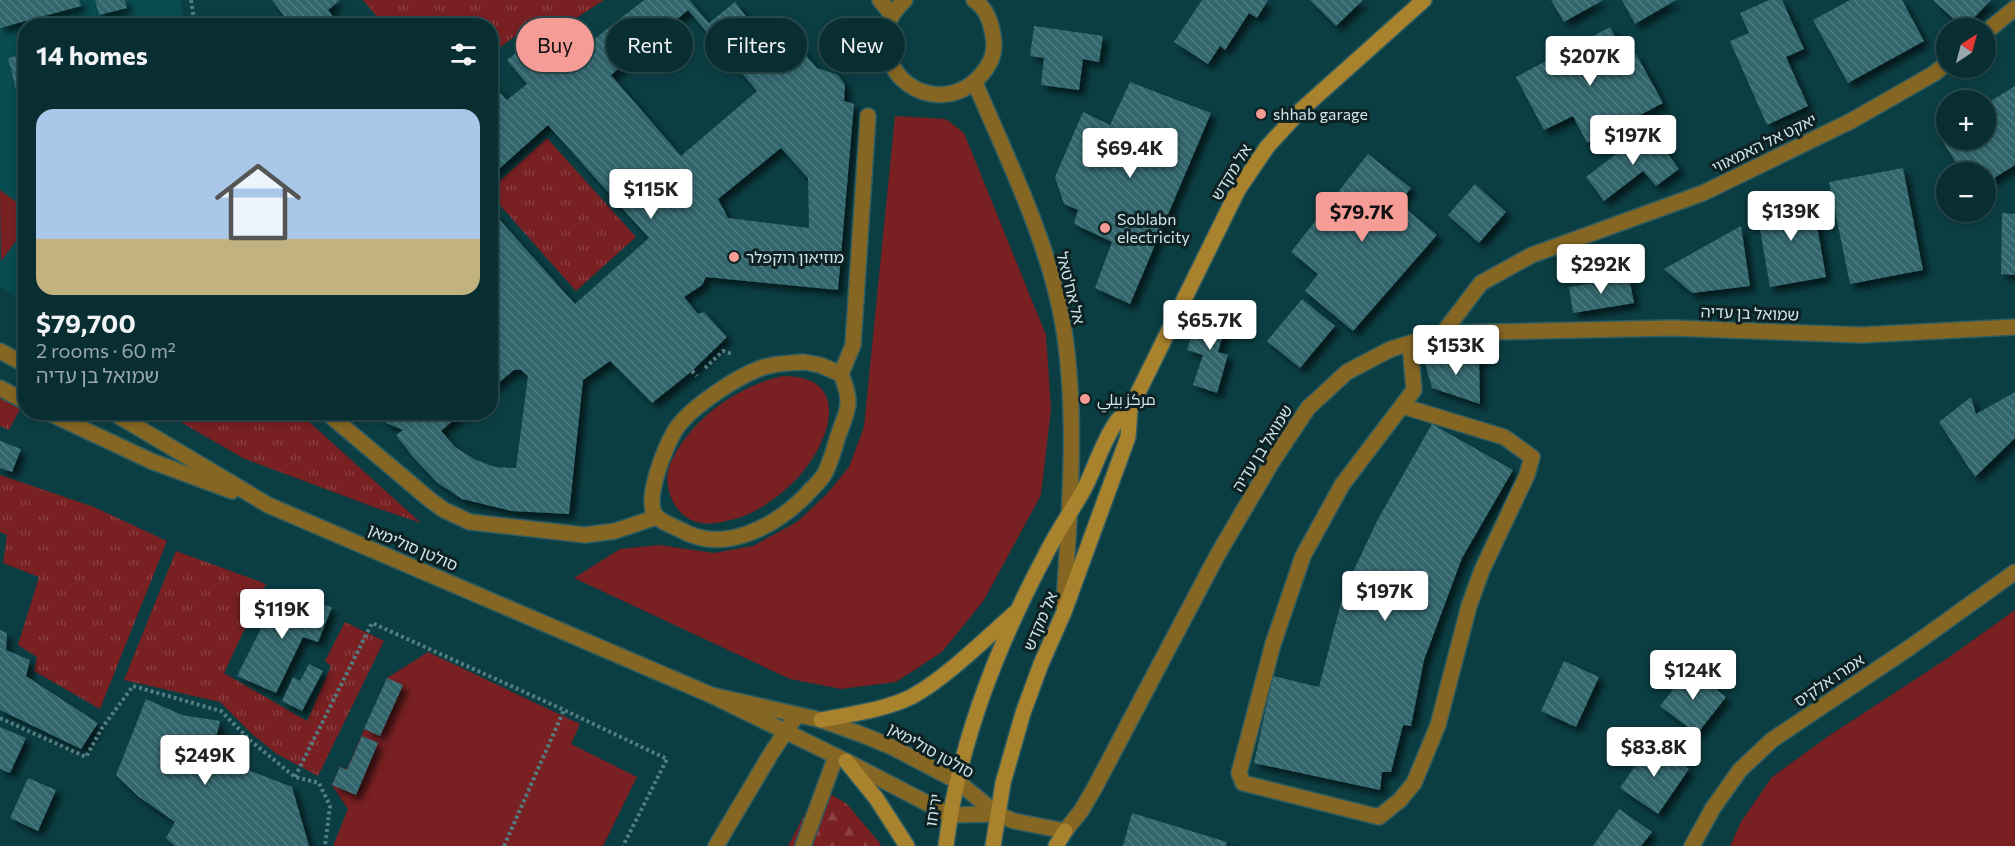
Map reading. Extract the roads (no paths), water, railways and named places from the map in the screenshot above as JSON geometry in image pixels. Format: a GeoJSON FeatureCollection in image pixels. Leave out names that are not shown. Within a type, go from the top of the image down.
{"type":"FeatureCollection","features":[{"type":"Feature","properties":{"kind":"main road","name":"אל מקדש"},"geometry":{"type":"LineString","coordinates":[[957,781],[991,675],[1018,610],[1047,550],[1069,515],[1117,421],[1130,409],[1238,190],[1267,147],[1309,102],[1424,0]]}},
{"type":"Feature","properties":{"kind":"main road","name":"אל מקדש"},"geometry":{"type":"LineString","coordinates":[[998,814],[1003,783],[1023,713],[1064,612],[1128,437],[1130,409]]}},
{"type":"Feature","properties":{"kind":"main road"},"geometry":{"type":"LineString","coordinates":[[821,720],[866,711],[911,697],[952,667],[1018,610]]}},
{"type":"Feature","properties":{"kind":"main road"},"geometry":{"type":"LineString","coordinates":[[841,758],[876,798],[907,846]]}},
{"type":"Feature","properties":{"kind":"main road","name":"יריחו"},"geometry":{"type":"LineString","coordinates":[[946,846],[957,781]]}},
{"type":"Feature","properties":{"kind":"main road"},"geometry":{"type":"LineString","coordinates":[[993,846],[998,814]]}},
{"type":"Feature","properties":{"kind":"main road"},"geometry":{"type":"LineString","coordinates":[[1056,846],[1066,838]]}},
{"type":"Feature","properties":{"kind":"street"},"geometry":{"type":"LineString","coordinates":[[880,0],[892,15]]}},
{"type":"Feature","properties":{"kind":"street"},"geometry":{"type":"LineString","coordinates":[[905,0],[892,15],[886,33],[886,52],[902,81],[918,91],[937,95],[956,93],[975,83],[987,68],[994,50],[993,31],[987,14],[977,1]]}},
{"type":"Feature","properties":{"kind":"street"},"geometry":{"type":"LineString","coordinates":[[1996,24],[2015,8]]}},
{"type":"Feature","properties":{"kind":"street","name":"יאקט אל האמאווי"},"geometry":{"type":"LineString","coordinates":[[1443,333],[1481,283],[1532,255],[1703,193],[1851,121],[1936,72]]}},
{"type":"Feature","properties":{"kind":"street","name":"אל אח'טאל"},"geometry":{"type":"LineString","coordinates":[[975,83],[1028,209],[1051,273],[1064,329],[1072,415],[1064,612]]}},
{"type":"Feature","properties":{"kind":"street"},"geometry":{"type":"LineString","coordinates":[[841,374],[820,365],[804,362],[767,366],[729,385],[697,407],[675,430],[663,454],[655,482],[653,511],[657,517],[690,536],[711,539],[747,536],[778,519],[824,475],[849,405],[847,389],[841,374],[853,345],[868,116]]}},
{"type":"Feature","properties":{"kind":"street","name":"שמואל בן עדיה"},"geometry":{"type":"LineString","coordinates":[[1066,838],[1218,554],[1272,462],[1308,408],[1347,372],[1391,349],[1443,333],[1673,328],[1862,335],[2015,327]]}},
{"type":"Feature","properties":{"kind":"street"},"geometry":{"type":"LineString","coordinates":[[1402,406],[1504,436],[1532,457],[1527,475],[1482,570],[1469,606],[1437,725],[1414,783],[1400,800],[1379,817],[1243,783],[1239,773],[1273,644],[1303,555],[1342,485],[1414,390],[1410,344]]}},
{"type":"Feature","properties":{"kind":"street"},"geometry":{"type":"LineString","coordinates":[[0,351],[18,360]]}},
{"type":"Feature","properties":{"kind":"street"},"geometry":{"type":"LineString","coordinates":[[0,388],[18,398]]}},
{"type":"Feature","properties":{"kind":"street"},"geometry":{"type":"LineString","coordinates":[[64,420],[151,460],[268,505]]}},
{"type":"Feature","properties":{"kind":"street","name":"סולטן סולימאן"},"geometry":{"type":"LineString","coordinates":[[125,420],[268,505],[711,695],[841,758],[950,816]]}},
{"type":"Feature","properties":{"kind":"street"},"geometry":{"type":"LineString","coordinates":[[335,420],[429,499],[444,510],[470,522],[585,535],[615,531],[657,517]]}},
{"type":"Feature","properties":{"kind":"street","name":"אמרו אלקיס"},"geometry":{"type":"LineString","coordinates":[[1692,846],[1713,808],[1740,770],[1772,740],[1909,648],[2015,572]]}},
{"type":"Feature","properties":{"kind":"street","name":"סולטן סולימאן"},"geometry":{"type":"LineString","coordinates":[[711,695],[821,720],[892,747],[957,781],[998,814]]}},
{"type":"Feature","properties":{"kind":"street"},"geometry":{"type":"LineString","coordinates":[[716,846],[772,752],[797,715]]}},
{"type":"Feature","properties":{"kind":"street"},"geometry":{"type":"LineString","coordinates":[[803,846],[841,758]]}},
{"type":"Feature","properties":{"kind":"street"},"geometry":{"type":"LineString","coordinates":[[950,816],[998,814],[1066,838]]}},
{"type":"Feature","properties":{"kind":"place","name":"shhab garage"},"geometry":{"type":"Point","coordinates":[1261,114]}},
{"type":"Feature","properties":{"kind":"place","name":"Soblabn electricity"},"geometry":{"type":"Point","coordinates":[1105,228]}},
{"type":"Feature","properties":{"kind":"place","name":"מוזיאון רוקפלר"},"geometry":{"type":"Point","coordinates":[734,257]}},
{"type":"Feature","properties":{"kind":"place","name":"مركز بيلي"},"geometry":{"type":"Point","coordinates":[1085,399]}}]}
